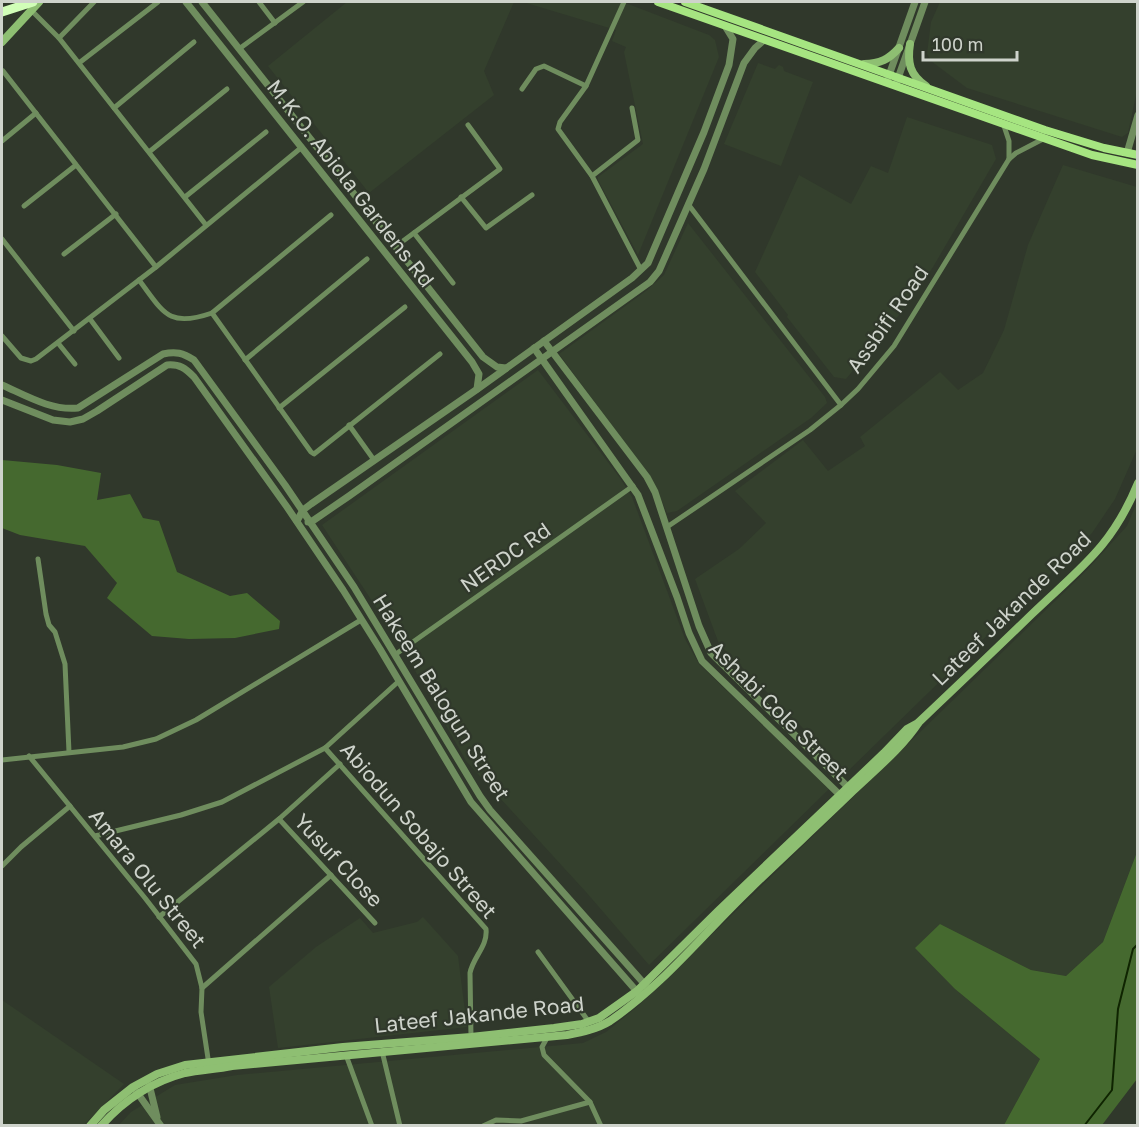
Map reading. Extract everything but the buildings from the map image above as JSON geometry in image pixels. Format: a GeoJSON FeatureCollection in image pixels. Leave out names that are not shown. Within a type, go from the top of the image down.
{"type":"FeatureCollection","features":[{"type":"Feature","properties":{"kind":"highway"},"geometry":{"type":"LineString","coordinates":[[6,11],[32,6]]}},
{"type":"Feature","properties":{"kind":"main road"},"geometry":{"type":"LineString","coordinates":[[2,19],[6,11],[18,2]]}},
{"type":"Feature","properties":{"kind":"main road"},"geometry":{"type":"LineString","coordinates":[[2,42],[32,6],[39,2]]}},
{"type":"Feature","properties":{"kind":"main road"},"geometry":{"type":"LineString","coordinates":[[658,2],[764,40],[892,81],[1092,155],[1137,165]]}},
{"type":"Feature","properties":{"kind":"main road"},"geometry":{"type":"LineString","coordinates":[[685,2],[860,64],[892,81],[933,90],[1055,133],[1137,156]]}},
{"type":"Feature","properties":{"kind":"main road"},"geometry":{"type":"LineString","coordinates":[[910,44],[908,56],[911,72],[933,90]]}},
{"type":"Feature","properties":{"kind":"main road"},"geometry":{"type":"LineString","coordinates":[[860,64],[883,62],[899,48]]}},
{"type":"Feature","properties":{"kind":"main road","name":"Lateef Jakande Road"},"geometry":{"type":"LineString","coordinates":[[90,1125],[109,1106],[148,1083],[157,1074],[185,1065],[232,1066],[548,1036],[584,1032],[602,1026],[640,994],[723,915],[851,789],[912,734],[920,722],[1081,570],[1097,552],[1127,509],[1137,483]]}},
{"type":"Feature","properties":{"kind":"main road","name":"Lateef Jakande Road"},"geometry":{"type":"LineString","coordinates":[[209,1066],[343,1047],[554,1029],[589,1022],[640,994]]}},
{"type":"Feature","properties":{"kind":"main road","name":"Lateef Jakande Road"},"geometry":{"type":"LineString","coordinates":[[101,1125],[135,1091]]}},
{"type":"Feature","properties":{"kind":"street"},"geometry":{"type":"LineString","coordinates":[[59,38],[94,2]]}},
{"type":"Feature","properties":{"kind":"street"},"geometry":{"type":"LineString","coordinates":[[79,63],[158,2]]}},
{"type":"Feature","properties":{"kind":"street","name":"M.K.O. Abiola Gardens Rd"},"geometry":{"type":"LineString","coordinates":[[186,2],[472,362],[479,374],[476,390]]}},
{"type":"Feature","properties":{"kind":"street","name":"M.K.O. Abiola Gardens Rd"},"geometry":{"type":"LineString","coordinates":[[202,2],[483,357],[497,367],[506,368]]}},
{"type":"Feature","properties":{"kind":"street"},"geometry":{"type":"LineString","coordinates":[[259,2],[275,23]]}},
{"type":"Feature","properties":{"kind":"street"},"geometry":{"type":"LineString","coordinates":[[239,49],[303,2]]}},
{"type":"Feature","properties":{"kind":"street"},"geometry":{"type":"LineString","coordinates":[[624,2],[586,86],[560,122],[558,129],[592,176],[641,270]]}},
{"type":"Feature","properties":{"kind":"street"},"geometry":{"type":"LineString","coordinates":[[892,81],[899,48],[915,2]]}},
{"type":"Feature","properties":{"kind":"street"},"geometry":{"type":"LineString","coordinates":[[892,81],[910,44],[926,2]]}},
{"type":"Feature","properties":{"kind":"street"},"geometry":{"type":"LineString","coordinates":[[32,6],[207,225]]}},
{"type":"Feature","properties":{"kind":"street"},"geometry":{"type":"LineString","coordinates":[[725,26],[731,34],[733,48],[722,83],[704,132],[648,263],[476,390],[303,510],[297,521],[311,522],[650,282],[659,271],[704,170],[734,88],[750,54],[764,40]]}},
{"type":"Feature","properties":{"kind":"street"},"geometry":{"type":"LineString","coordinates":[[114,108],[194,42]]}},
{"type":"Feature","properties":{"kind":"street"},"geometry":{"type":"LineString","coordinates":[[522,89],[536,69],[544,66],[586,86]]}},
{"type":"Feature","properties":{"kind":"street"},"geometry":{"type":"LineString","coordinates":[[3,71],[156,267]]}},
{"type":"Feature","properties":{"kind":"street"},"geometry":{"type":"LineString","coordinates":[[722,83],[734,88]]}},
{"type":"Feature","properties":{"kind":"street"},"geometry":{"type":"LineString","coordinates":[[149,152],[227,89]]}},
{"type":"Feature","properties":{"kind":"street"},"geometry":{"type":"LineString","coordinates":[[592,176],[638,140],[633,108]]}},
{"type":"Feature","properties":{"kind":"street"},"geometry":{"type":"LineString","coordinates":[[2,132],[4,140],[36,113]]}},
{"type":"Feature","properties":{"kind":"street"},"geometry":{"type":"LineString","coordinates":[[1127,153],[1137,115]]}},
{"type":"Feature","properties":{"kind":"street"},"geometry":{"type":"LineString","coordinates":[[1003,123],[1009,141],[1009,159]]}},
{"type":"Feature","properties":{"kind":"street"},"geometry":{"type":"LineString","coordinates":[[395,247],[500,169],[468,125]]}},
{"type":"Feature","properties":{"kind":"street"},"geometry":{"type":"LineString","coordinates":[[185,197],[266,132]]}},
{"type":"Feature","properties":{"kind":"street"},"geometry":{"type":"LineString","coordinates":[[1009,159],[1045,138]]}},
{"type":"Feature","properties":{"kind":"street"},"geometry":{"type":"LineString","coordinates":[[2,336],[21,358],[31,361],[90,319],[156,267],[302,147]]}},
{"type":"Feature","properties":{"kind":"street","name":"Assbifi Road"},"geometry":{"type":"LineString","coordinates":[[667,527],[801,436],[842,405],[858,389],[894,346],[1009,159]]}},
{"type":"Feature","properties":{"kind":"street"},"geometry":{"type":"LineString","coordinates":[[24,206],[76,165]]}},
{"type":"Feature","properties":{"kind":"street"},"geometry":{"type":"LineString","coordinates":[[339,194],[349,187]]}},
{"type":"Feature","properties":{"kind":"street"},"geometry":{"type":"LineString","coordinates":[[462,197],[486,228],[532,195]]}},
{"type":"Feature","properties":{"kind":"street"},"geometry":{"type":"LineString","coordinates":[[688,204],[842,405]]}},
{"type":"Feature","properties":{"kind":"street"},"geometry":{"type":"LineString","coordinates":[[64,254],[116,214]]}},
{"type":"Feature","properties":{"kind":"street"},"geometry":{"type":"LineString","coordinates":[[139,280],[163,310],[174,318],[185,320],[212,313],[331,215]]}},
{"type":"Feature","properties":{"kind":"street"},"geometry":{"type":"LineString","coordinates":[[414,233],[453,283]]}},
{"type":"Feature","properties":{"kind":"street"},"geometry":{"type":"LineString","coordinates":[[2,239],[74,331]]}},
{"type":"Feature","properties":{"kind":"street"},"geometry":{"type":"LineString","coordinates":[[245,360],[367,260]]}},
{"type":"Feature","properties":{"kind":"street"},"geometry":{"type":"LineString","coordinates":[[279,408],[405,307]]}},
{"type":"Feature","properties":{"kind":"street"},"geometry":{"type":"LineString","coordinates":[[212,313],[310,452],[314,454],[440,354]]}},
{"type":"Feature","properties":{"kind":"street"},"geometry":{"type":"LineString","coordinates":[[90,319],[119,358]]}},
{"type":"Feature","properties":{"kind":"street","name":"Ashabi Cole Street"},"geometry":{"type":"LineString","coordinates":[[544,341],[647,477],[667,527],[699,626],[711,653],[851,789]]}},
{"type":"Feature","properties":{"kind":"street"},"geometry":{"type":"LineString","coordinates":[[58,343],[75,364]]}},
{"type":"Feature","properties":{"kind":"street","name":"Ashabi Cole Street"},"geometry":{"type":"LineString","coordinates":[[534,348],[633,486],[650,520],[689,633],[702,661],[843,797]]}},
{"type":"Feature","properties":{"kind":"street","name":"Hakeem Balogun Street"},"geometry":{"type":"LineString","coordinates":[[2,386],[53,407],[67,410],[78,408],[163,354],[174,351],[189,357],[202,370],[311,522],[396,654],[490,810],[646,987]]}},
{"type":"Feature","properties":{"kind":"street","name":"Hakeem Balogun Street"},"geometry":{"type":"LineString","coordinates":[[2,400],[52,420],[70,422],[83,419],[167,365],[177,364],[186,369],[297,521],[399,681],[471,802],[640,994]]}},
{"type":"Feature","properties":{"kind":"street"},"geometry":{"type":"LineString","coordinates":[[567,393],[578,385]]}},
{"type":"Feature","properties":{"kind":"street"},"geometry":{"type":"LineString","coordinates":[[110,387],[117,397]]}},
{"type":"Feature","properties":{"kind":"street"},"geometry":{"type":"LineString","coordinates":[[349,425],[374,460]]}},
{"type":"Feature","properties":{"kind":"street"},"geometry":{"type":"LineString","coordinates":[[340,484],[349,496]]}},
{"type":"Feature","properties":{"kind":"street","name":"NERDC Rd"},"geometry":{"type":"LineString","coordinates":[[396,654],[633,486]]}},
{"type":"Feature","properties":{"kind":"street"},"geometry":{"type":"LineString","coordinates":[[38,559],[46,614],[49,625],[55,632],[65,663],[69,752]]}},
{"type":"Feature","properties":{"kind":"street"},"geometry":{"type":"LineString","coordinates":[[2,760],[123,747],[156,739],[196,720],[361,620]]}},
{"type":"Feature","properties":{"kind":"street","name":"Hakeem Balogun Street"},"geometry":{"type":"LineString","coordinates":[[95,836],[181,815],[222,802],[325,748],[399,681]]}},
{"type":"Feature","properties":{"kind":"street"},"geometry":{"type":"LineString","coordinates":[[429,732],[438,727]]}},
{"type":"Feature","properties":{"kind":"street","name":"Abiodun Sobajo Street"},"geometry":{"type":"LineString","coordinates":[[325,748],[486,929],[485,942],[471,965],[471,1037]]}},
{"type":"Feature","properties":{"kind":"street","name":"Amara Olu Street"},"geometry":{"type":"LineString","coordinates":[[29,756],[193,959],[200,975],[202,988],[201,1012],[209,1066]]}},
{"type":"Feature","properties":{"kind":"street"},"geometry":{"type":"LineString","coordinates":[[812,769],[820,760]]}},
{"type":"Feature","properties":{"kind":"street"},"geometry":{"type":"LineString","coordinates":[[159,917],[279,819],[340,764]]}},
{"type":"Feature","properties":{"kind":"street"},"geometry":{"type":"LineString","coordinates":[[2,866],[70,806]]}},
{"type":"Feature","properties":{"kind":"street","name":"Yusuf Close"},"geometry":{"type":"LineString","coordinates":[[279,819],[375,923]]}},
{"type":"Feature","properties":{"kind":"street"},"geometry":{"type":"LineString","coordinates":[[202,988],[331,875]]}},
{"type":"Feature","properties":{"kind":"street"},"geometry":{"type":"LineString","coordinates":[[570,915],[578,909]]}},
{"type":"Feature","properties":{"kind":"street"},"geometry":{"type":"LineString","coordinates":[[537,952],[589,1022]]}},
{"type":"Feature","properties":{"kind":"street"},"geometry":{"type":"LineString","coordinates":[[548,1036],[542,1047],[544,1055],[590,1102],[601,1125]]}},
{"type":"Feature","properties":{"kind":"street"},"geometry":{"type":"LineString","coordinates":[[382,1051],[400,1125]]}},
{"type":"Feature","properties":{"kind":"street"},"geometry":{"type":"LineString","coordinates":[[346,1055],[372,1125]]}},
{"type":"Feature","properties":{"kind":"street"},"geometry":{"type":"LineString","coordinates":[[148,1083],[159,1123]]}},
{"type":"Feature","properties":{"kind":"street"},"geometry":{"type":"LineString","coordinates":[[135,1091],[159,1123]]}},
{"type":"Feature","properties":{"kind":"street"},"geometry":{"type":"LineString","coordinates":[[483,1125],[496,1120],[520,1121],[590,1102]]}},
{"type":"Feature","properties":{"kind":"shaded area"},"geometry":{"type":"Polygon","coordinates":[[[347,2],[514,2],[484,71],[494,95],[369,193],[268,66],[347,2]]]}},
{"type":"Feature","properties":{"kind":"shaded area"},"geometry":{"type":"Polygon","coordinates":[[[523,2],[623,2],[709,35],[715,40],[719,57],[638,255],[598,180],[598,177],[643,144],[624,52],[626,47],[612,41],[616,30],[523,2]]]}},
{"type":"Feature","properties":{"kind":"shaded area"},"geometry":{"type":"Polygon","coordinates":[[[940,2],[1137,2],[1137,90],[1128,133],[1122,137],[967,88],[931,61],[927,54],[931,22],[940,2]]]}},
{"type":"Feature","properties":{"kind":"shaded area"},"geometry":{"type":"Polygon","coordinates":[[[758,63],[775,69],[779,65],[784,71],[813,82],[781,166],[724,144],[758,63]]]}},
{"type":"Feature","properties":{"kind":"shaded area"},"geometry":{"type":"Polygon","coordinates":[[[907,117],[992,145],[996,159],[933,267],[904,309],[846,379],[834,377],[755,272],[799,175],[851,204],[871,166],[888,173],[907,117]]]}},
{"type":"Feature","properties":{"kind":"shaded area"},"geometry":{"type":"Polygon","coordinates":[[[1063,165],[1137,187],[1137,449],[1115,499],[1092,533],[847,772],[719,644],[695,579],[739,549],[766,523],[735,491],[803,440],[828,471],[865,446],[860,437],[940,372],[958,390],[983,373],[1004,330],[1028,245],[1063,165]]]}},
{"type":"Feature","properties":{"kind":"shaded area"},"geometry":{"type":"Polygon","coordinates":[[[688,223],[825,397],[827,403],[811,418],[677,511],[667,513],[653,481],[559,354],[646,291],[664,275],[688,223]]]}},
{"type":"Feature","properties":{"kind":"shaded area"},"geometry":{"type":"Polygon","coordinates":[[[538,370],[632,497],[685,639],[699,664],[829,789],[649,965],[586,892],[466,761],[399,642],[322,525],[538,370]]]}},
{"type":"Feature","properties":{"kind":"shaded area"},"geometry":{"type":"Polygon","coordinates":[[[1137,502],[1137,852],[1103,942],[1066,976],[1031,970],[940,924],[955,989],[1040,1059],[1004,1125],[118,1126],[131,1112],[175,1085],[237,1075],[583,1043],[606,1032],[638,1006],[1087,570],[1127,526],[1137,502]]]}},
{"type":"Feature","properties":{"kind":"shaded area"},"geometry":{"type":"Polygon","coordinates":[[[423,917],[458,956],[467,1027],[278,1048],[269,987],[316,947],[360,918],[373,933],[417,922],[423,917]]]}},
{"type":"Feature","properties":{"kind":"shaded area"},"geometry":{"type":"Polygon","coordinates":[[[2,1000],[124,1084],[84,1125],[2,1125],[2,1000]]]}},
{"type":"Feature","properties":{"kind":"green space"},"geometry":{"type":"Polygon","coordinates":[[[2,460],[57,465],[101,473],[97,500],[130,494],[143,518],[159,521],[177,572],[230,596],[247,593],[280,621],[279,629],[235,638],[189,639],[152,636],[107,598],[117,583],[85,546],[20,535],[2,528],[2,460]]]}},
{"type":"Feature","properties":{"kind":"green space"},"geometry":{"type":"Polygon","coordinates":[[[1137,852],[1137,1079],[1102,1125],[1004,1125],[1040,1059],[955,989],[915,948],[940,924],[1031,970],[1066,976],[1103,942],[1137,852]]]}},
{"type":"Feature","properties":{"kind":"waterway"},"geometry":{"type":"LineString","coordinates":[[1084,1126],[1112,1090],[1118,1009],[1133,949],[1138,944]]}}]}
